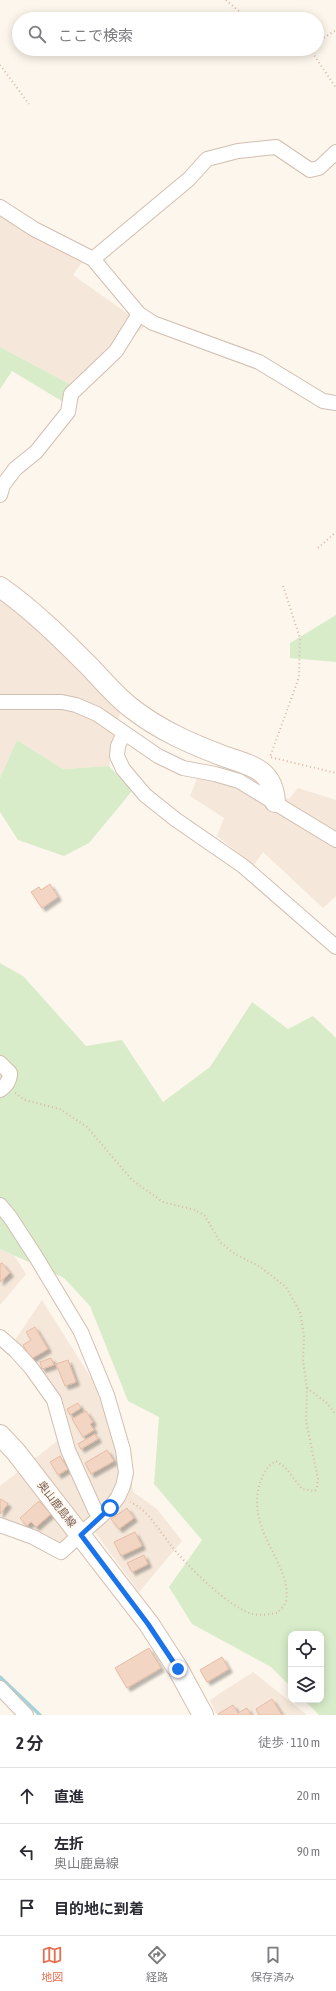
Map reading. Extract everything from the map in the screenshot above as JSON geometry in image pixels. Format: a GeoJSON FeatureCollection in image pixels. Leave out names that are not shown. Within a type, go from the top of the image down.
{"type":"FeatureCollection","features":[{"type":"Feature","properties":{"kind":"street"},"geometry":{"type":"LineString","coordinates":[[93,260],[188,179],[207,159],[238,151],[276,147],[310,170],[319,168],[336,152]]}},
{"type":"Feature","properties":{"kind":"street"},"geometry":{"type":"LineString","coordinates":[[0,207],[34,229],[93,260],[139,314],[153,322],[259,362],[323,401],[336,403]]}},
{"type":"Feature","properties":{"kind":"street"},"geometry":{"type":"LineString","coordinates":[[0,495],[3,485],[15,468],[36,452],[68,412],[71,394],[116,351],[139,314]]}},
{"type":"Feature","properties":{"kind":"street"},"geometry":{"type":"LineString","coordinates":[[0,587],[48,625],[129,706],[163,730],[190,744],[252,766],[264,775],[274,788],[275,802]]}},
{"type":"Feature","properties":{"kind":"street"},"geometry":{"type":"LineString","coordinates":[[0,702],[62,702],[76,705],[97,714],[158,756],[183,768],[215,774],[239,781],[336,840]]}},
{"type":"Feature","properties":{"kind":"street"},"geometry":{"type":"LineString","coordinates":[[124,733],[118,746],[117,756],[123,769],[146,795],[175,819],[243,866],[336,947]]}},
{"type":"Feature","properties":{"kind":"street"},"geometry":{"type":"LineString","coordinates":[[0,1063],[10,1073],[3,1089]]}},
{"type":"Feature","properties":{"kind":"street"},"geometry":{"type":"LineString","coordinates":[[0,1205],[32,1250],[81,1332],[107,1395],[123,1450],[126,1473],[123,1486],[118,1497],[110,1508],[61,1552],[33,1537],[0,1525]]}},
{"type":"Feature","properties":{"kind":"street"},"geometry":{"type":"LineString","coordinates":[[0,1337],[16,1351],[32,1369],[54,1400],[68,1450],[95,1510],[101,1516]]}},
{"type":"Feature","properties":{"kind":"street","name":"奥山鹿島線"},"geometry":{"type":"LineString","coordinates":[[0,1435],[16,1452],[81,1535],[148,1624],[178,1669],[203,1715]]}},
{"type":"Feature","properties":{"kind":"street"},"geometry":{"type":"LineString","coordinates":[[0,1688],[26,1715]]}},
{"type":"Feature","properties":{"kind":"path"},"geometry":{"type":"LineString","coordinates":[[226,0],[240,12]]}},
{"type":"Feature","properties":{"kind":"path"},"geometry":{"type":"LineString","coordinates":[[324,38],[336,30]]}},
{"type":"Feature","properties":{"kind":"path"},"geometry":{"type":"LineString","coordinates":[[315,56],[336,88]]}},
{"type":"Feature","properties":{"kind":"path"},"geometry":{"type":"LineString","coordinates":[[0,65],[29,104]]}},
{"type":"Feature","properties":{"kind":"path"},"geometry":{"type":"LineString","coordinates":[[318,548],[336,532]]}},
{"type":"Feature","properties":{"kind":"path"},"geometry":{"type":"LineString","coordinates":[[283,586],[300,638],[298,677],[270,757],[336,773]]}},
{"type":"Feature","properties":{"kind":"path"},"geometry":{"type":"LineString","coordinates":[[3,1089],[25,1100],[60,1109],[87,1127],[132,1180],[163,1202],[195,1210],[205,1216],[220,1242],[235,1254],[259,1266],[286,1287],[300,1312],[304,1335],[303,1361],[306,1388],[306,1421],[318,1479],[315,1490],[302,1490],[285,1467],[276,1462],[269,1465],[261,1479],[256,1503],[262,1532],[285,1580],[286,1601],[277,1613],[259,1615],[236,1607],[210,1586],[174,1549],[147,1514],[135,1504],[118,1497]]}},
{"type":"Feature","properties":{"kind":"path"},"geometry":{"type":"LineString","coordinates":[[306,1388],[327,1403],[336,1415]]}},
{"type":"Feature","properties":{"kind":"shaded area"},"geometry":{"type":"Polygon","coordinates":[[[0,198],[20,216],[87,255],[73,275],[145,326],[75,387],[0,347],[0,198]]]}},
{"type":"Feature","properties":{"kind":"shaded area"},"geometry":{"type":"Polygon","coordinates":[[[0,596],[21,608],[120,712],[109,766],[63,769],[17,740],[0,778],[0,596]]]}},
{"type":"Feature","properties":{"kind":"shaded area"},"geometry":{"type":"Polygon","coordinates":[[[202,766],[289,799],[298,788],[336,800],[336,896],[323,908],[263,852],[254,865],[217,836],[224,818],[190,796],[202,766]]]}},
{"type":"Feature","properties":{"kind":"shaded area"},"geometry":{"type":"Polygon","coordinates":[[[0,1249],[14,1255],[26,1274],[0,1305],[0,1249]]]}},
{"type":"Feature","properties":{"kind":"shaded area"},"geometry":{"type":"Polygon","coordinates":[[[42,1300],[125,1432],[133,1492],[157,1509],[182,1541],[139,1592],[95,1532],[63,1557],[0,1530],[0,1486],[61,1438],[49,1401],[9,1349],[42,1300]]]}},
{"type":"Feature","properties":{"kind":"shaded area"},"geometry":{"type":"Polygon","coordinates":[[[253,1672],[288,1700],[288,1703],[292,1703],[307,1715],[217,1715],[210,1700],[253,1672]]]}},
{"type":"Feature","properties":{"kind":"green space"},"geometry":{"type":"Polygon","coordinates":[[[0,347],[75,387],[65,403],[12,371],[0,389],[0,347]]]}},
{"type":"Feature","properties":{"kind":"green space"},"geometry":{"type":"Polygon","coordinates":[[[336,615],[336,662],[290,658],[290,643],[336,615]]]}},
{"type":"Feature","properties":{"kind":"green space"},"geometry":{"type":"Polygon","coordinates":[[[17,740],[63,769],[109,766],[132,791],[89,843],[64,856],[18,840],[0,812],[0,778],[17,740]]]}},
{"type":"Feature","properties":{"kind":"green space"},"geometry":{"type":"Polygon","coordinates":[[[0,963],[23,976],[86,1046],[122,1040],[163,1102],[210,1067],[252,1002],[288,1029],[313,1016],[336,1038],[336,1715],[319,1715],[307,1703],[324,1703],[324,1631],[288,1631],[288,1684],[271,1667],[192,1624],[169,1587],[202,1540],[154,1484],[159,1417],[128,1401],[90,1306],[64,1278],[0,1249],[0,963]]]}},
{"type":"Feature","properties":{"kind":"building"},"geometry":{"type":"Polygon","coordinates":[[[50,884],[58,897],[42,908],[31,892],[39,887],[41,890],[50,884]]]}},
{"type":"Feature","properties":{"kind":"building"},"geometry":{"type":"Polygon","coordinates":[[[2,1263],[10,1273],[0,1282],[0,1264],[2,1263]]]}},
{"type":"Feature","properties":{"kind":"building"},"geometry":{"type":"Polygon","coordinates":[[[35,1327],[48,1349],[31,1359],[23,1345],[31,1340],[26,1332],[35,1327]]]}},
{"type":"Feature","properties":{"kind":"building"},"geometry":{"type":"Polygon","coordinates":[[[51,1358],[54,1365],[42,1369],[40,1362],[51,1358]]]}},
{"type":"Feature","properties":{"kind":"building"},"geometry":{"type":"Polygon","coordinates":[[[68,1360],[76,1382],[65,1386],[56,1364],[68,1360]]]}},
{"type":"Feature","properties":{"kind":"building"},"geometry":{"type":"Polygon","coordinates":[[[78,1403],[81,1408],[70,1415],[67,1409],[78,1403]]]}},
{"type":"Feature","properties":{"kind":"building"},"geometry":{"type":"Polygon","coordinates":[[[86,1411],[93,1422],[90,1424],[94,1430],[83,1437],[72,1419],[86,1411]]]}},
{"type":"Feature","properties":{"kind":"building"},"geometry":{"type":"Polygon","coordinates":[[[95,1434],[98,1439],[81,1449],[78,1444],[95,1434]]]}},
{"type":"Feature","properties":{"kind":"building"},"geometry":{"type":"Polygon","coordinates":[[[107,1450],[114,1461],[91,1474],[85,1463],[107,1450]]]}},
{"type":"Feature","properties":{"kind":"building"},"geometry":{"type":"Polygon","coordinates":[[[60,1456],[68,1469],[58,1475],[50,1462],[60,1456]]]}},
{"type":"Feature","properties":{"kind":"building"},"geometry":{"type":"Polygon","coordinates":[[[1,1499],[8,1504],[0,1514],[0,1500],[1,1499]]]}},
{"type":"Feature","properties":{"kind":"building"},"geometry":{"type":"Polygon","coordinates":[[[39,1501],[51,1514],[36,1527],[31,1522],[27,1526],[20,1518],[39,1501]]]}},
{"type":"Feature","properties":{"kind":"building"},"geometry":{"type":"Polygon","coordinates":[[[127,1508],[134,1518],[119,1529],[111,1519],[127,1508]]]}},
{"type":"Feature","properties":{"kind":"building"},"geometry":{"type":"Polygon","coordinates":[[[135,1532],[142,1546],[121,1556],[114,1542],[135,1532]]]}},
{"type":"Feature","properties":{"kind":"building"},"geometry":{"type":"Polygon","coordinates":[[[144,1555],[148,1564],[132,1572],[127,1563],[144,1555]]]}},
{"type":"Feature","properties":{"kind":"building"},"geometry":{"type":"Polygon","coordinates":[[[149,1648],[161,1668],[127,1688],[115,1668],[149,1648]]]}},
{"type":"Feature","properties":{"kind":"building"},"geometry":{"type":"Polygon","coordinates":[[[222,1657],[229,1669],[207,1682],[200,1670],[222,1657]]]}},
{"type":"Feature","properties":{"kind":"building"},"geometry":{"type":"Polygon","coordinates":[[[272,1699],[282,1715],[259,1715],[256,1709],[272,1699]]]}},
{"type":"Feature","properties":{"kind":"building"},"geometry":{"type":"Polygon","coordinates":[[[233,1705],[238,1713],[247,1708],[251,1715],[218,1714],[233,1705]]]}},
{"type":"Feature","properties":{"kind":"waterway"},"geometry":{"type":"LineString","coordinates":[[0,1677],[40,1715]]}},
{"type":"Feature","properties":{"kind":"route"},"geometry":{"type":"LineString","coordinates":[[110,1508],[81,1535],[148,1624],[178,1669]]}}]}
